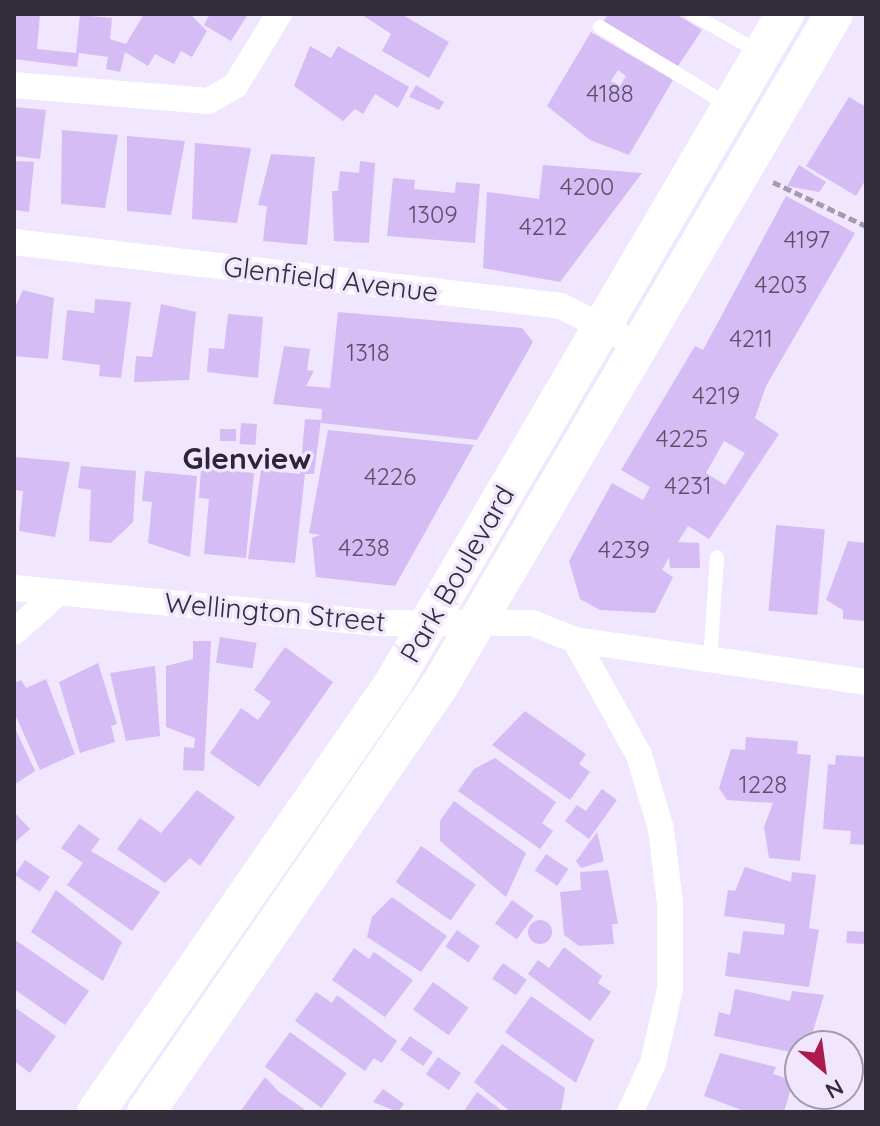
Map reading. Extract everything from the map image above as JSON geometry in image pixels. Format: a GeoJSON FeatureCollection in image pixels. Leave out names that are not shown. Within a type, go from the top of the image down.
{"type":"FeatureCollection","features":[{"type":"Feature","properties":{"kind":"main road","name":"Park Boulevard"},"geometry":{"type":"LineString","coordinates":[[96,1112],[429,622],[785,14]]}},
{"type":"Feature","properties":{"kind":"main road","name":"Park Boulevard"},"geometry":{"type":"LineString","coordinates":[[146,1112],[404,741],[478,622],[834,14]]}},
{"type":"Feature","properties":{"kind":"street"},"geometry":{"type":"LineString","coordinates":[[14,85],[208,101],[235,86],[279,14]]}},
{"type":"Feature","properties":{"kind":"street","name":"Glenfield Avenue"},"geometry":{"type":"LineString","coordinates":[[14,242],[561,306],[638,345]]}},
{"type":"Feature","properties":{"kind":"street","name":"Wellington Street"},"geometry":{"type":"LineString","coordinates":[[14,588],[429,622],[532,623],[575,640],[866,682]]}},
{"type":"Feature","properties":{"kind":"street"},"geometry":{"type":"LineString","coordinates":[[14,632],[58,593]]}},
{"type":"Feature","properties":{"kind":"street"},"geometry":{"type":"LineString","coordinates":[[575,640],[639,755],[661,829],[670,903],[670,989],[653,1063],[630,1112]]}},
{"type":"Feature","properties":{"kind":"lane"},"geometry":{"type":"LineString","coordinates":[[692,14],[761,53]]}},
{"type":"Feature","properties":{"kind":"lane"},"geometry":{"type":"LineString","coordinates":[[600,27],[731,106]]}},
{"type":"Feature","properties":{"kind":"lane"},"geometry":{"type":"LineString","coordinates":[[710,660],[717,557]]}},
{"type":"Feature","properties":{"kind":"path"},"geometry":{"type":"LineString","coordinates":[[787,188],[866,226]]}},
{"type":"Feature","properties":{"kind":"building"},"geometry":{"type":"Polygon","coordinates":[[[14,14],[40,14],[37,49],[76,53],[80,15],[112,18],[110,39],[126,44],[144,14],[190,14],[207,31],[192,57],[181,51],[174,64],[155,54],[148,66],[125,52],[120,72],[106,69],[108,57],[79,53],[77,67],[14,59],[14,14]]]}},
{"type":"Feature","properties":{"kind":"building"},"geometry":{"type":"Polygon","coordinates":[[[210,14],[248,14],[231,41],[204,25],[210,14]]]}},
{"type":"Feature","properties":{"kind":"building"},"geometry":{"type":"Polygon","coordinates":[[[361,14],[401,14],[449,42],[429,78],[382,51],[391,34],[361,14]]]}},
{"type":"Feature","properties":{"kind":"building"},"geometry":{"type":"Polygon","coordinates":[[[608,14],[676,14],[702,30],[678,66],[603,22],[608,14]]]}},
{"type":"Feature","properties":{"kind":"building"},"geometry":{"type":"Polygon","coordinates":[[[591,32],[673,80],[629,155],[590,140],[547,106],[591,32]],[[618,70],[611,81],[620,86],[626,76],[618,70]]]}},
{"type":"Feature","properties":{"kind":"building"},"geometry":{"type":"Polygon","coordinates":[[[310,46],[331,58],[338,46],[409,87],[398,108],[375,94],[363,114],[355,109],[343,121],[294,86],[310,46]]]}},
{"type":"Feature","properties":{"kind":"building"},"geometry":{"type":"Polygon","coordinates":[[[416,85],[444,102],[439,110],[409,97],[416,85]]]}},
{"type":"Feature","properties":{"kind":"building"},"geometry":{"type":"Polygon","coordinates":[[[849,97],[866,107],[866,179],[856,196],[806,166],[849,97]]]}},
{"type":"Feature","properties":{"kind":"building"},"geometry":{"type":"Polygon","coordinates":[[[14,107],[46,110],[40,159],[14,156],[14,107]]]}},
{"type":"Feature","properties":{"kind":"building"},"geometry":{"type":"Polygon","coordinates":[[[62,130],[118,135],[105,208],[61,204],[62,130]]]}},
{"type":"Feature","properties":{"kind":"building"},"geometry":{"type":"Polygon","coordinates":[[[127,136],[185,141],[171,215],[127,211],[127,136]]]}},
{"type":"Feature","properties":{"kind":"building"},"geometry":{"type":"Polygon","coordinates":[[[195,143],[251,148],[237,223],[192,219],[195,143]]]}},
{"type":"Feature","properties":{"kind":"building"},"geometry":{"type":"Polygon","coordinates":[[[271,154],[315,157],[307,245],[263,241],[267,206],[258,205],[271,154]]]}},
{"type":"Feature","properties":{"kind":"building"},"geometry":{"type":"Polygon","coordinates":[[[14,161],[34,162],[29,212],[14,210],[14,161]]]}},
{"type":"Feature","properties":{"kind":"building"},"geometry":{"type":"Polygon","coordinates":[[[360,161],[375,163],[369,243],[334,241],[332,191],[338,191],[340,171],[359,173],[360,161]]]}},
{"type":"Feature","properties":{"kind":"building"},"geometry":{"type":"Polygon","coordinates":[[[543,165],[642,173],[560,282],[483,268],[487,192],[539,199],[543,165]]]}},
{"type":"Feature","properties":{"kind":"building"},"geometry":{"type":"Polygon","coordinates":[[[799,165],[826,182],[819,192],[787,186],[799,165]]]}},
{"type":"Feature","properties":{"kind":"building"},"geometry":{"type":"Polygon","coordinates":[[[393,178],[415,180],[414,189],[455,193],[456,182],[480,184],[475,243],[387,236],[393,178]]]}},
{"type":"Feature","properties":{"kind":"building"},"geometry":{"type":"Polygon","coordinates":[[[786,196],[855,233],[766,386],[755,418],[779,434],[709,539],[688,526],[678,542],[699,543],[700,568],[670,568],[669,557],[662,570],[673,577],[655,613],[600,610],[580,599],[569,561],[612,483],[643,500],[650,487],[621,470],[695,346],[703,350],[786,196]],[[724,441],[706,473],[725,485],[745,453],[724,441]]]}},
{"type":"Feature","properties":{"kind":"building"},"geometry":{"type":"Polygon","coordinates":[[[23,290],[54,298],[48,359],[14,356],[14,309],[23,290]]]}},
{"type":"Feature","properties":{"kind":"building"},"geometry":{"type":"Polygon","coordinates":[[[95,299],[131,302],[121,378],[99,376],[100,365],[62,360],[67,310],[94,313],[95,299]]]}},
{"type":"Feature","properties":{"kind":"building"},"geometry":{"type":"Polygon","coordinates":[[[161,304],[196,312],[189,380],[134,382],[136,356],[152,357],[161,304]]]}},
{"type":"Feature","properties":{"kind":"building"},"geometry":{"type":"Polygon","coordinates":[[[338,312],[522,328],[533,342],[477,440],[321,423],[322,409],[273,404],[284,346],[310,349],[307,370],[314,371],[306,386],[330,388],[338,312]]]}},
{"type":"Feature","properties":{"kind":"building"},"geometry":{"type":"Polygon","coordinates":[[[228,314],[263,317],[258,378],[207,372],[209,348],[224,349],[228,314]]]}},
{"type":"Feature","properties":{"kind":"building"},"geometry":{"type":"Polygon","coordinates":[[[305,419],[321,420],[314,474],[305,474],[295,563],[248,559],[261,470],[300,474],[305,419]]]}},
{"type":"Feature","properties":{"kind":"building"},"geometry":{"type":"Polygon","coordinates":[[[241,423],[257,424],[255,445],[240,444],[241,423]]]}},
{"type":"Feature","properties":{"kind":"building"},"geometry":{"type":"Polygon","coordinates":[[[220,429],[236,429],[236,441],[220,441],[220,429]]]}},
{"type":"Feature","properties":{"kind":"building"},"geometry":{"type":"Polygon","coordinates":[[[328,430],[474,445],[395,586],[316,577],[312,538],[320,535],[309,533],[328,430]]]}},
{"type":"Feature","properties":{"kind":"building"},"geometry":{"type":"Polygon","coordinates":[[[15,457],[70,462],[55,537],[19,531],[23,491],[14,490],[15,457]]]}},
{"type":"Feature","properties":{"kind":"building"},"geometry":{"type":"Polygon","coordinates":[[[81,466],[136,471],[133,522],[111,543],[89,541],[91,490],[78,488],[81,466]]]}},
{"type":"Feature","properties":{"kind":"building"},"geometry":{"type":"Polygon","coordinates":[[[201,468],[254,473],[246,558],[204,554],[209,499],[199,498],[201,468]]]}},
{"type":"Feature","properties":{"kind":"building"},"geometry":{"type":"Polygon","coordinates":[[[145,471],[197,476],[190,557],[148,543],[152,502],[142,501],[145,471]]]}},
{"type":"Feature","properties":{"kind":"building"},"geometry":{"type":"Polygon","coordinates":[[[776,525],[825,529],[817,615],[769,611],[776,525]]]}},
{"type":"Feature","properties":{"kind":"building"},"geometry":{"type":"Polygon","coordinates":[[[848,541],[866,543],[866,621],[843,619],[843,610],[826,600],[848,541]]]}},
{"type":"Feature","properties":{"kind":"building"},"geometry":{"type":"Polygon","coordinates":[[[220,637],[257,643],[252,668],[216,663],[220,637]]]}},
{"type":"Feature","properties":{"kind":"building"},"geometry":{"type":"Polygon","coordinates":[[[193,641],[211,641],[204,771],[183,770],[184,747],[194,748],[195,738],[166,727],[166,666],[193,659],[193,641]]]}},
{"type":"Feature","properties":{"kind":"building"},"geometry":{"type":"Polygon","coordinates":[[[285,647],[333,682],[259,787],[210,753],[241,708],[258,720],[271,702],[254,690],[285,647]]]}},
{"type":"Feature","properties":{"kind":"building"},"geometry":{"type":"Polygon","coordinates":[[[98,663],[117,724],[111,726],[115,742],[80,753],[59,682],[98,663]]]}},
{"type":"Feature","properties":{"kind":"building"},"geometry":{"type":"Polygon","coordinates":[[[155,666],[160,736],[126,741],[110,673],[155,666]]]}},
{"type":"Feature","properties":{"kind":"building"},"geometry":{"type":"Polygon","coordinates":[[[46,679],[75,754],[40,770],[14,712],[14,683],[21,680],[26,688],[46,679]]]}},
{"type":"Feature","properties":{"kind":"building"},"geometry":{"type":"Polygon","coordinates":[[[525,711],[586,754],[579,764],[590,772],[570,800],[492,745],[525,711]]]}},
{"type":"Feature","properties":{"kind":"building"},"geometry":{"type":"Polygon","coordinates":[[[14,726],[35,771],[14,785],[14,726]]]}},
{"type":"Feature","properties":{"kind":"building"},"geometry":{"type":"Polygon","coordinates":[[[746,737],[798,741],[797,754],[811,755],[800,861],[769,858],[764,827],[773,803],[727,800],[719,788],[731,749],[745,750],[746,737]]]}},
{"type":"Feature","properties":{"kind":"building"},"geometry":{"type":"Polygon","coordinates":[[[836,755],[866,757],[866,845],[850,844],[851,831],[823,829],[828,764],[835,765],[836,755]]]}},
{"type":"Feature","properties":{"kind":"building"},"geometry":{"type":"Polygon","coordinates":[[[495,758],[556,802],[542,823],[553,831],[540,849],[458,791],[474,769],[495,758]]]}},
{"type":"Feature","properties":{"kind":"building"},"geometry":{"type":"Polygon","coordinates":[[[602,789],[617,800],[589,839],[565,821],[577,805],[586,811],[602,789]]]}},
{"type":"Feature","properties":{"kind":"building"},"geometry":{"type":"Polygon","coordinates":[[[197,790],[235,817],[200,866],[190,858],[165,883],[117,849],[140,818],[161,833],[197,790]]]}},
{"type":"Feature","properties":{"kind":"building"},"geometry":{"type":"Polygon","coordinates":[[[454,801],[526,853],[506,897],[440,841],[440,821],[454,801]]]}},
{"type":"Feature","properties":{"kind":"building"},"geometry":{"type":"Polygon","coordinates":[[[14,812],[30,829],[14,843],[14,812]]]}},
{"type":"Feature","properties":{"kind":"building"},"geometry":{"type":"Polygon","coordinates":[[[79,824],[100,839],[91,851],[160,892],[132,931],[67,885],[83,863],[61,848],[79,824]]]}},
{"type":"Feature","properties":{"kind":"building"},"geometry":{"type":"Polygon","coordinates":[[[597,832],[604,861],[581,868],[576,861],[597,832]]]}},
{"type":"Feature","properties":{"kind":"building"},"geometry":{"type":"Polygon","coordinates":[[[421,846],[476,884],[451,920],[396,882],[421,846]]]}},
{"type":"Feature","properties":{"kind":"building"},"geometry":{"type":"Polygon","coordinates":[[[546,854],[568,869],[557,886],[535,871],[546,854]]]}},
{"type":"Feature","properties":{"kind":"building"},"geometry":{"type":"Polygon","coordinates":[[[25,860],[50,877],[40,892],[15,875],[25,860]]]}},
{"type":"Feature","properties":{"kind":"building"},"geometry":{"type":"Polygon","coordinates":[[[745,867],[791,882],[792,872],[816,875],[809,928],[819,930],[809,987],[725,976],[728,952],[740,954],[743,931],[784,935],[785,924],[724,916],[728,890],[735,891],[745,867]]]}},
{"type":"Feature","properties":{"kind":"building"},"geometry":{"type":"Polygon","coordinates":[[[608,870],[618,924],[612,924],[614,944],[579,946],[564,935],[560,892],[581,890],[580,872],[608,870]]]}},
{"type":"Feature","properties":{"kind":"building"},"geometry":{"type":"Polygon","coordinates":[[[56,890],[122,942],[103,981],[31,932],[56,890]]]}},
{"type":"Feature","properties":{"kind":"building"},"geometry":{"type":"Polygon","coordinates":[[[392,897],[447,936],[421,972],[367,937],[372,917],[392,897]]]}},
{"type":"Feature","properties":{"kind":"building"},"geometry":{"type":"Polygon","coordinates":[[[512,900],[534,916],[517,939],[495,923],[512,900]]]}},
{"type":"Feature","properties":{"kind":"building"},"geometry":{"type":"Polygon","coordinates":[[[540,920],[549,923],[552,932],[549,941],[540,944],[531,941],[528,932],[531,923],[540,920]]]}},
{"type":"Feature","properties":{"kind":"building"},"geometry":{"type":"Polygon","coordinates":[[[457,930],[480,946],[468,962],[446,946],[457,930]]]}},
{"type":"Feature","properties":{"kind":"building"},"geometry":{"type":"Polygon","coordinates":[[[847,931],[865,932],[864,944],[846,943],[847,931]]]}},
{"type":"Feature","properties":{"kind":"building"},"geometry":{"type":"Polygon","coordinates":[[[14,939],[89,991],[65,1025],[14,989],[14,939]]]}},
{"type":"Feature","properties":{"kind":"building"},"geometry":{"type":"Polygon","coordinates":[[[564,947],[602,976],[598,983],[611,992],[590,1021],[528,974],[538,960],[549,968],[564,947]]]}},
{"type":"Feature","properties":{"kind":"building"},"geometry":{"type":"Polygon","coordinates":[[[354,948],[369,959],[374,952],[413,980],[385,1017],[332,980],[354,948]]]}},
{"type":"Feature","properties":{"kind":"building"},"geometry":{"type":"Polygon","coordinates":[[[503,963],[527,980],[516,995],[492,979],[503,963]]]}},
{"type":"Feature","properties":{"kind":"building"},"geometry":{"type":"Polygon","coordinates":[[[433,982],[469,1008],[449,1035],[413,1010],[433,982]]]}},
{"type":"Feature","properties":{"kind":"building"},"geometry":{"type":"Polygon","coordinates":[[[735,989],[790,1001],[792,991],[824,995],[813,1030],[784,1030],[784,1051],[714,1036],[719,1012],[730,1015],[735,989]]]}},
{"type":"Feature","properties":{"kind":"building"},"geometry":{"type":"Polygon","coordinates":[[[316,992],[332,1003],[337,995],[397,1041],[382,1063],[374,1058],[365,1071],[295,1021],[316,992]]]}},
{"type":"Feature","properties":{"kind":"building"},"geometry":{"type":"Polygon","coordinates":[[[531,996],[594,1040],[576,1083],[505,1032],[531,996]]]}},
{"type":"Feature","properties":{"kind":"building"},"geometry":{"type":"Polygon","coordinates":[[[14,1007],[56,1036],[30,1073],[14,1061],[14,1007]]]}},
{"type":"Feature","properties":{"kind":"building"},"geometry":{"type":"Polygon","coordinates":[[[290,1032],[347,1073],[321,1108],[265,1067],[290,1032]]]}},
{"type":"Feature","properties":{"kind":"building"},"geometry":{"type":"Polygon","coordinates":[[[410,1036],[433,1052],[423,1066],[400,1050],[410,1036]]]}},
{"type":"Feature","properties":{"kind":"building"},"geometry":{"type":"Polygon","coordinates":[[[502,1044],[565,1088],[561,1112],[511,1112],[474,1082],[502,1044]]]}},
{"type":"Feature","properties":{"kind":"building"},"geometry":{"type":"Polygon","coordinates":[[[720,1053],[776,1067],[773,1074],[784,1078],[784,1112],[747,1112],[704,1096],[720,1053]]]}},
{"type":"Feature","properties":{"kind":"building"},"geometry":{"type":"Polygon","coordinates":[[[438,1057],[461,1073],[449,1090],[426,1074],[438,1057]]]}},
{"type":"Feature","properties":{"kind":"building"},"geometry":{"type":"Polygon","coordinates":[[[265,1077],[278,1091],[308,1112],[240,1112],[265,1077]]]}},
{"type":"Feature","properties":{"kind":"building"},"geometry":{"type":"Polygon","coordinates":[[[383,1089],[404,1104],[398,1112],[373,1102],[383,1089]]]}},
{"type":"Feature","properties":{"kind":"building"},"geometry":{"type":"Polygon","coordinates":[[[477,1092],[504,1112],[463,1112],[477,1092]]]}},
{"type":"Feature","properties":{"kind":"district","name":"Glenview"},"geometry":{"type":"Point","coordinates":[247,458]}}]}
